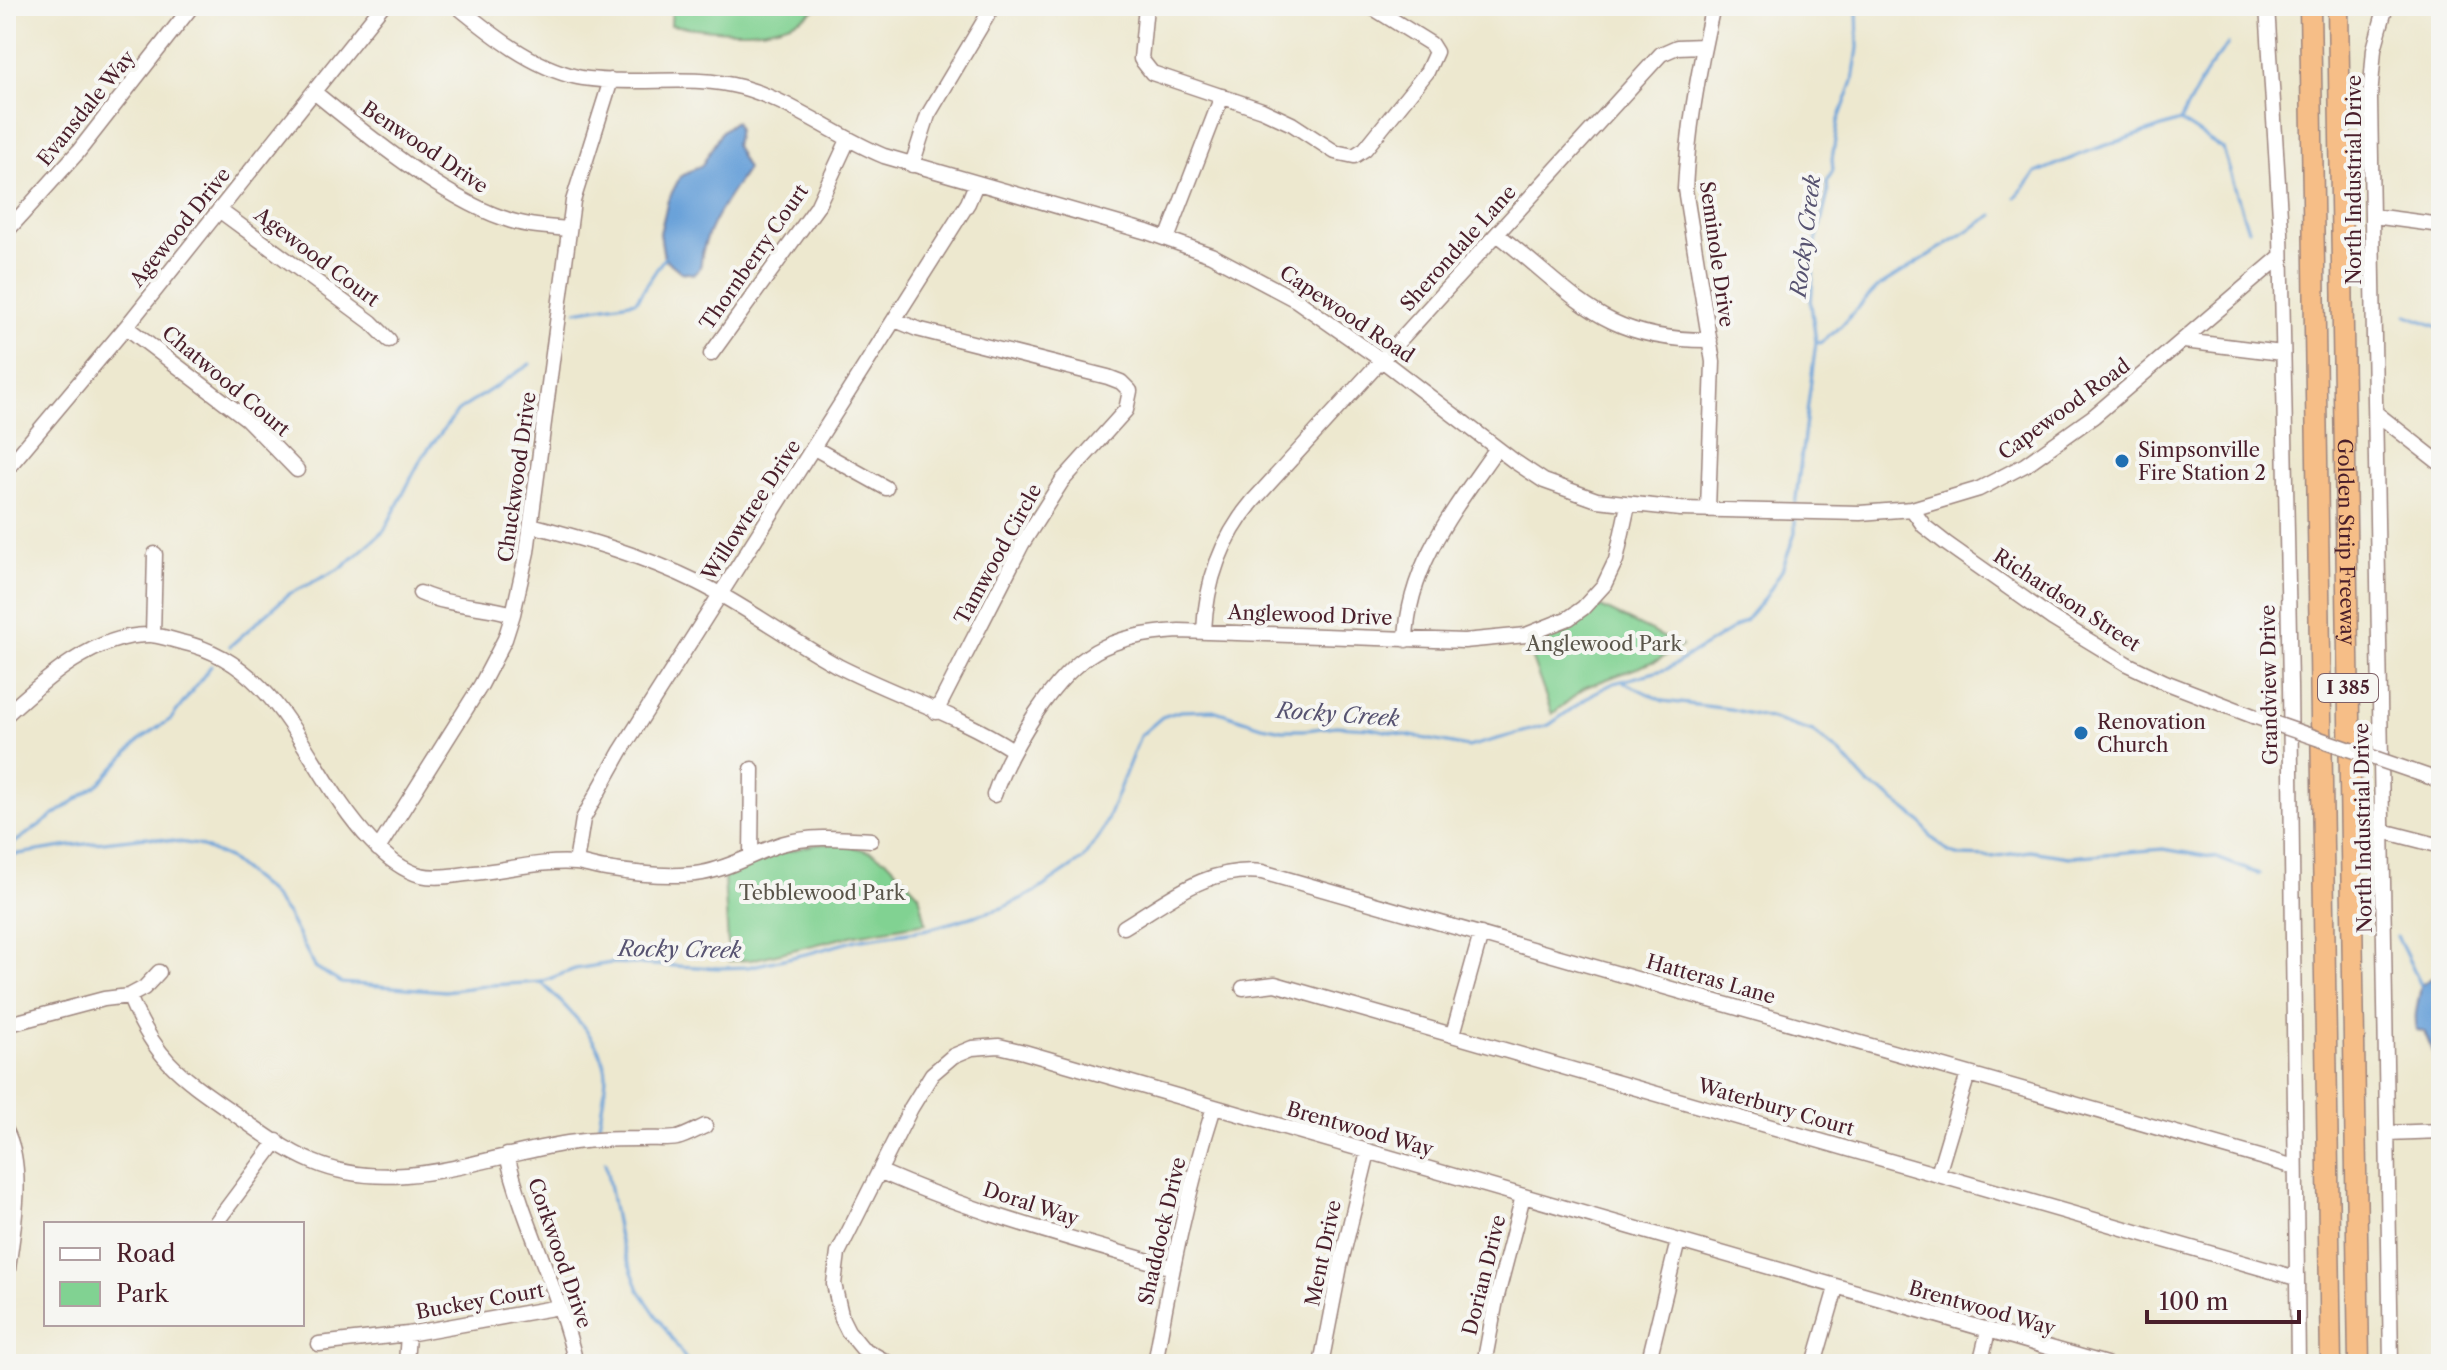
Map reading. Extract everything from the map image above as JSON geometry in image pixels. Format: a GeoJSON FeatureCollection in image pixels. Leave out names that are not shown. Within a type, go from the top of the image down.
{"type":"FeatureCollection","features":[{"type":"Feature","properties":{"kind":"highway","name":"Golden Strip Freeway"},"geometry":{"type":"LineString","coordinates":[[2338,8],[2359,1364]]}},
{"type":"Feature","properties":{"kind":"highway","name":"Golden Strip Freeway"},"geometry":{"type":"LineString","coordinates":[[2310,10],[2331,1364]]}},
{"type":"Feature","properties":{"kind":"street","name":"Evansdale Way"},"geometry":{"type":"LineString","coordinates":[[6,232],[78,152],[192,6]]}},
{"type":"Feature","properties":{"kind":"street","name":"Agewood Drive"},"geometry":{"type":"LineString","coordinates":[[6,470],[126,327],[382,6]]}},
{"type":"Feature","properties":{"kind":"street","name":"Capewood Road"},"geometry":{"type":"LineString","coordinates":[[457,6],[542,65],[577,77],[699,80],[741,87],[774,100],[884,156],[1167,239],[1211,255],[1296,300],[1383,361],[1530,473],[1561,489],[1628,505],[1860,513],[1912,509],[1979,489],[2025,465],[2094,416],[2280,257]]}},
{"type":"Feature","properties":{"kind":"street"},"geometry":{"type":"LineString","coordinates":[[912,165],[928,115],[993,6]]}},
{"type":"Feature","properties":{"kind":"street"},"geometry":{"type":"LineString","coordinates":[[1146,6],[1141,53],[1145,67],[1159,77],[1262,110],[1346,156],[1358,154],[1427,72],[1436,52],[1431,44],[1370,6]]}},
{"type":"Feature","properties":{"kind":"street","name":"Seminole Drive"},"geometry":{"type":"LineString","coordinates":[[1708,510],[1714,371],[1685,189],[1703,46],[1713,6]]}},
{"type":"Feature","properties":{"kind":"street","name":"Grandview Drive"},"geometry":{"type":"LineString","coordinates":[[2267,6],[2281,232],[2298,1364]]}},
{"type":"Feature","properties":{"kind":"street","name":"North Industrial Drive"},"geometry":{"type":"LineString","coordinates":[[2386,6],[2374,49],[2370,98],[2391,1364]]}},
{"type":"Feature","properties":{"kind":"street","name":"Sherondale Lane"},"geometry":{"type":"LineString","coordinates":[[1204,631],[1205,603],[1220,552],[1253,501],[1661,54],[1677,47],[1703,46]]}},
{"type":"Feature","properties":{"kind":"street","name":"Chuckwood Drive"},"geometry":{"type":"LineString","coordinates":[[378,849],[481,685],[505,639],[513,614],[531,525],[576,189],[606,104],[611,80]]}},
{"type":"Feature","properties":{"kind":"street","name":"Benwood Drive"},"geometry":{"type":"LineString","coordinates":[[314,92],[429,178],[490,213],[506,220],[569,229]]}},
{"type":"Feature","properties":{"kind":"street"},"geometry":{"type":"LineString","coordinates":[[1167,239],[1222,96]]}},
{"type":"Feature","properties":{"kind":"street","name":"Thornberry Court"},"geometry":{"type":"LineString","coordinates":[[711,354],[817,207],[848,140]]}},
{"type":"Feature","properties":{"kind":"street","name":"Willowtree Drive"},"geometry":{"type":"LineString","coordinates":[[576,863],[578,840],[590,803],[968,203],[976,184]]}},
{"type":"Feature","properties":{"kind":"street","name":"Agewood Court"},"geometry":{"type":"LineString","coordinates":[[219,210],[371,322],[389,340]]}},
{"type":"Feature","properties":{"kind":"street"},"geometry":{"type":"LineString","coordinates":[[2373,216],[2441,225]]}},
{"type":"Feature","properties":{"kind":"street"},"geometry":{"type":"LineString","coordinates":[[1497,234],[1577,301],[1607,320],[1655,337],[1710,340]]}},
{"type":"Feature","properties":{"kind":"street","name":"Tamwood Circle"},"geometry":{"type":"LineString","coordinates":[[895,320],[917,329],[1108,377],[1121,382],[1130,391],[1126,410],[1062,481],[1022,544],[936,712]]}},
{"type":"Feature","properties":{"kind":"street","name":"Chatwood Court"},"geometry":{"type":"LineString","coordinates":[[126,327],[247,419],[297,470]]}},
{"type":"Feature","properties":{"kind":"street"},"geometry":{"type":"LineString","coordinates":[[2184,341],[2282,353]]}},
{"type":"Feature","properties":{"kind":"street"},"geometry":{"type":"LineString","coordinates":[[2376,413],[2441,464]]}},
{"type":"Feature","properties":{"kind":"street"},"geometry":{"type":"LineString","coordinates":[[814,448],[886,488]]}},
{"type":"Feature","properties":{"kind":"street"},"geometry":{"type":"LineString","coordinates":[[1406,640],[1410,600],[1421,568],[1435,539],[1497,448]]}},
{"type":"Feature","properties":{"kind":"street","name":"Anglewood Drive"},"geometry":{"type":"LineString","coordinates":[[994,795],[1013,750],[1061,679],[1091,653],[1134,635],[1204,631],[1464,641],[1511,638],[1541,631],[1569,618],[1595,597],[1611,573],[1628,505]]}},
{"type":"Feature","properties":{"kind":"street","name":"Richardson Street"},"geometry":{"type":"LineString","coordinates":[[1912,509],[1924,526],[1947,544],[2096,647],[2165,682],[2441,781]]}},
{"type":"Feature","properties":{"kind":"street"},"geometry":{"type":"LineString","coordinates":[[531,525],[626,552],[684,576],[835,664],[1013,750]]}},
{"type":"Feature","properties":{"kind":"street"},"geometry":{"type":"LineString","coordinates":[[153,635],[155,554]]}},
{"type":"Feature","properties":{"kind":"street"},"geometry":{"type":"LineString","coordinates":[[420,593],[438,601],[479,605],[513,614]]}},
{"type":"Feature","properties":{"kind":"street"},"geometry":{"type":"LineString","coordinates":[[6,715],[37,688],[86,655],[122,640],[153,635],[216,652],[257,682],[283,712],[349,816],[378,849],[411,871],[434,877],[576,863],[604,869],[684,875],[717,870],[780,845],[804,839],[871,840]]}},
{"type":"Feature","properties":{"kind":"street"},"geometry":{"type":"LineString","coordinates":[[751,856],[752,769]]}},
{"type":"Feature","properties":{"kind":"street"},"geometry":{"type":"LineString","coordinates":[[2383,831],[2441,846]]}},
{"type":"Feature","properties":{"kind":"street","name":"Hatteras Lane"},"geometry":{"type":"LineString","coordinates":[[1124,927],[1192,884],[1218,874],[1245,871],[1291,879],[2295,1167]]}},
{"type":"Feature","properties":{"kind":"street"},"geometry":{"type":"LineString","coordinates":[[1453,1034],[1481,934]]}},
{"type":"Feature","properties":{"kind":"street"},"geometry":{"type":"LineString","coordinates":[[6,1025],[104,999],[129,996],[144,988],[159,972]]}},
{"type":"Feature","properties":{"kind":"street","name":"Waterbury Court"},"geometry":{"type":"LineString","coordinates":[[1243,988],[1275,984],[2296,1278]]}},
{"type":"Feature","properties":{"kind":"street"},"geometry":{"type":"LineString","coordinates":[[129,996],[146,1034],[161,1056],[196,1087],[277,1141],[315,1163],[343,1173],[417,1175],[587,1140],[676,1138],[705,1126]]}},
{"type":"Feature","properties":{"kind":"street","name":"Brentwood Way"},"geometry":{"type":"LineString","coordinates":[[890,1364],[862,1348],[842,1319],[833,1277],[838,1253],[932,1074],[953,1056],[972,1048],[999,1046],[2106,1364]]}},
{"type":"Feature","properties":{"kind":"street"},"geometry":{"type":"LineString","coordinates":[[1938,1174],[1968,1074]]}},
{"type":"Feature","properties":{"kind":"street","name":"Shaddock Drive"},"geometry":{"type":"LineString","coordinates":[[1155,1364],[1173,1268],[1214,1107]]}},
{"type":"Feature","properties":{"kind":"street"},"geometry":{"type":"LineString","coordinates":[[6,1131],[14,1152],[16,1172],[6,1284]]}},
{"type":"Feature","properties":{"kind":"street"},"geometry":{"type":"LineString","coordinates":[[2387,1133],[2441,1131]]}},
{"type":"Feature","properties":{"kind":"street"},"geometry":{"type":"LineString","coordinates":[[216,1222],[277,1141]]}},
{"type":"Feature","properties":{"kind":"street","name":"Ment Drive"},"geometry":{"type":"LineString","coordinates":[[1321,1364],[1340,1266],[1368,1152]]}},
{"type":"Feature","properties":{"kind":"street","name":"Corkwood Drive"},"geometry":{"type":"LineString","coordinates":[[507,1155],[576,1364]]}},
{"type":"Feature","properties":{"kind":"street","name":"Doral Way"},"geometry":{"type":"LineString","coordinates":[[879,1171],[1050,1232],[1173,1268]]}},
{"type":"Feature","properties":{"kind":"street","name":"Dorian Drive"},"geometry":{"type":"LineString","coordinates":[[1484,1364],[1496,1300],[1523,1196]]}},
{"type":"Feature","properties":{"kind":"street"},"geometry":{"type":"LineString","coordinates":[[1648,1364],[1678,1241]]}},
{"type":"Feature","properties":{"kind":"street"},"geometry":{"type":"LineString","coordinates":[[1814,1364],[1836,1288]]}},
{"type":"Feature","properties":{"kind":"street","name":"Buckey Court"},"geometry":{"type":"LineString","coordinates":[[319,1344],[408,1334],[559,1307]]}},
{"type":"Feature","properties":{"kind":"street"},"geometry":{"type":"LineString","coordinates":[[1980,1364],[1988,1331]]}},
{"type":"Feature","properties":{"kind":"street","name":"Buckey Court"},"geometry":{"type":"LineString","coordinates":[[406,1364],[408,1334]]}},
{"type":"Feature","properties":{"kind":"green space"},"geometry":{"type":"Polygon","coordinates":[[[672,6],[819,6],[786,25],[729,31],[671,25],[672,6]]]}},
{"type":"Feature","properties":{"kind":"green space","name":"Anglewood Park"},"geometry":{"type":"Polygon","coordinates":[[[1601,607],[1682,646],[1658,660],[1586,687],[1552,714],[1528,648],[1601,607]]]}},
{"type":"Feature","properties":{"kind":"green space","name":"Tebblewood Park"},"geometry":{"type":"Polygon","coordinates":[[[817,844],[844,844],[871,852],[889,862],[919,894],[926,923],[855,935],[751,960],[729,961],[724,877],[769,856],[817,844]]]}},
{"type":"Feature","properties":{"kind":"water"},"geometry":{"type":"Polygon","coordinates":[[[735,121],[738,129],[735,146],[747,169],[706,239],[698,271],[695,274],[681,272],[664,258],[660,233],[668,200],[680,177],[702,165],[722,131],[735,121]]]}},
{"type":"Feature","properties":{"kind":"water"},"geometry":{"type":"Polygon","coordinates":[[[2431,978],[2441,987],[2441,1071],[2424,1031],[2417,1030],[2416,1024],[2421,985],[2431,978]]]}},
{"type":"Feature","properties":{"kind":"waterway","name":"Rocky Creek"},"geometry":{"type":"LineString","coordinates":[[1795,506],[1816,342],[1811,304],[1815,247],[1828,193],[1827,182],[1833,170],[1838,122],[1853,81],[1858,48],[1857,6]]}},
{"type":"Feature","properties":{"kind":"waterway"},"geometry":{"type":"LineString","coordinates":[[2016,197],[2036,173],[2089,151],[2180,121],[2207,71],[2228,44]]}},
{"type":"Feature","properties":{"kind":"waterway"},"geometry":{"type":"LineString","coordinates":[[2180,121],[2223,149],[2248,230]]}},
{"type":"Feature","properties":{"kind":"waterway"},"geometry":{"type":"LineString","coordinates":[[1817,342],[1836,331],[1877,288],[1993,215]]}},
{"type":"Feature","properties":{"kind":"waterway"},"geometry":{"type":"LineString","coordinates":[[576,311],[636,301],[664,258]]}},
{"type":"Feature","properties":{"kind":"waterway"},"geometry":{"type":"LineString","coordinates":[[2407,315],[2441,328]]}},
{"type":"Feature","properties":{"kind":"waterway"},"geometry":{"type":"LineString","coordinates":[[230,646],[289,594],[343,567],[384,531],[422,457],[458,411],[530,364]]}},
{"type":"Feature","properties":{"kind":"waterway","name":"Rocky Creek"},"geometry":{"type":"LineString","coordinates":[[6,856],[147,837],[198,845],[228,858],[269,892],[287,914],[315,967],[341,983],[445,991],[541,982],[575,969],[611,963],[748,967],[856,940],[929,929],[1002,908],[1035,892],[1082,860],[1103,830],[1140,736],[1162,717],[1180,711],[1213,710],[1282,730],[1336,726],[1370,728],[1468,747],[1549,725],[1594,693],[1614,683],[1667,669],[1745,621],[1767,595],[1782,570],[1795,533],[1795,517]]}},
{"type":"Feature","properties":{"kind":"waterway"},"geometry":{"type":"LineString","coordinates":[[6,853],[14,843],[100,783],[141,739],[171,719],[211,666]]}},
{"type":"Feature","properties":{"kind":"waterway"},"geometry":{"type":"LineString","coordinates":[[1624,682],[1663,701],[1730,709],[1813,732],[1840,753],[1869,785],[1920,821],[1931,837],[1950,853],[1992,857],[2030,851],[2069,857],[2163,849],[2217,858],[2259,874]]}},
{"type":"Feature","properties":{"kind":"waterway"},"geometry":{"type":"LineString","coordinates":[[2397,936],[2421,985]]}},
{"type":"Feature","properties":{"kind":"waterway"},"geometry":{"type":"LineString","coordinates":[[541,982],[581,1024],[604,1061],[606,1080],[599,1125]]}},
{"type":"Feature","properties":{"kind":"waterway"},"geometry":{"type":"LineString","coordinates":[[605,1162],[619,1238],[639,1290],[689,1364]]}},
{"type":"Feature","properties":{"kind":"place","name":"Simpsonville Fire Station 2"},"geometry":{"type":"Point","coordinates":[2122,461]}},
{"type":"Feature","properties":{"kind":"place","name":"Renovation Church"},"geometry":{"type":"Point","coordinates":[2081,733]}}]}
